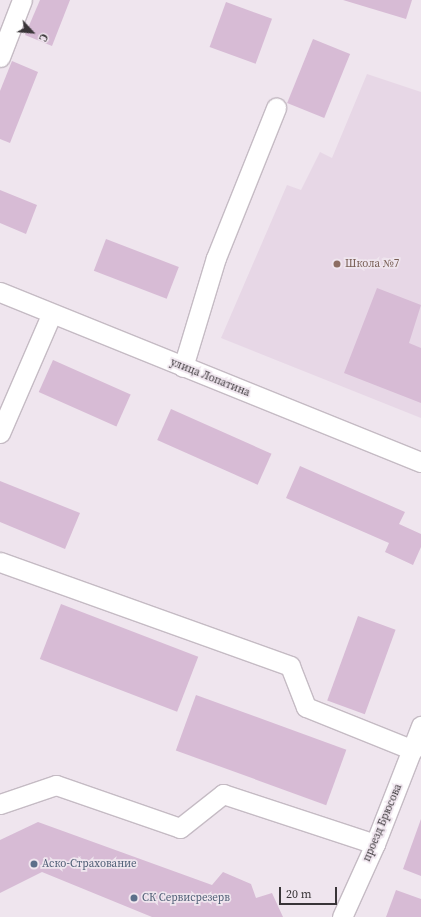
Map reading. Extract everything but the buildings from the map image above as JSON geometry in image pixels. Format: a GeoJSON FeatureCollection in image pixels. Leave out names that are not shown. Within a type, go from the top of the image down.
{"type":"FeatureCollection","features":[{"type":"Feature","properties":{"kind":"street"},"geometry":{"type":"LineString","coordinates":[[0,57],[22,0]]}},
{"type":"Feature","properties":{"kind":"street"},"geometry":{"type":"LineString","coordinates":[[183,367],[216,258],[276,108]]}},
{"type":"Feature","properties":{"kind":"street","name":"улица Лопатина"},"geometry":{"type":"LineString","coordinates":[[0,292],[51,315],[421,462]]}},
{"type":"Feature","properties":{"kind":"street"},"geometry":{"type":"LineString","coordinates":[[0,433],[51,315]]}},
{"type":"Feature","properties":{"kind":"street"},"geometry":{"type":"LineString","coordinates":[[0,562],[290,666],[306,707],[413,750]]}},
{"type":"Feature","properties":{"kind":"street","name":"проезд Брюсова"},"geometry":{"type":"LineString","coordinates":[[342,917],[375,844],[413,750],[421,726]]}},
{"type":"Feature","properties":{"kind":"street"},"geometry":{"type":"LineString","coordinates":[[0,804],[56,785],[180,828],[223,794],[375,844]]}},
{"type":"Feature","properties":{"kind":"shaded area","name":"Школа №7"},"geometry":{"type":"Polygon","coordinates":[[[367,74],[421,92],[421,418],[221,338],[287,185],[301,190],[320,152],[332,158],[367,74]]]}},
{"type":"Feature","properties":{"kind":"place","name":"Школа №7"},"geometry":{"type":"Point","coordinates":[337,264]}},
{"type":"Feature","properties":{"kind":"place","name":"Аско-Страхование"},"geometry":{"type":"Point","coordinates":[34,864]}},
{"type":"Feature","properties":{"kind":"place","name":"СК Сервисрезерв"},"geometry":{"type":"Point","coordinates":[134,898]}}]}
